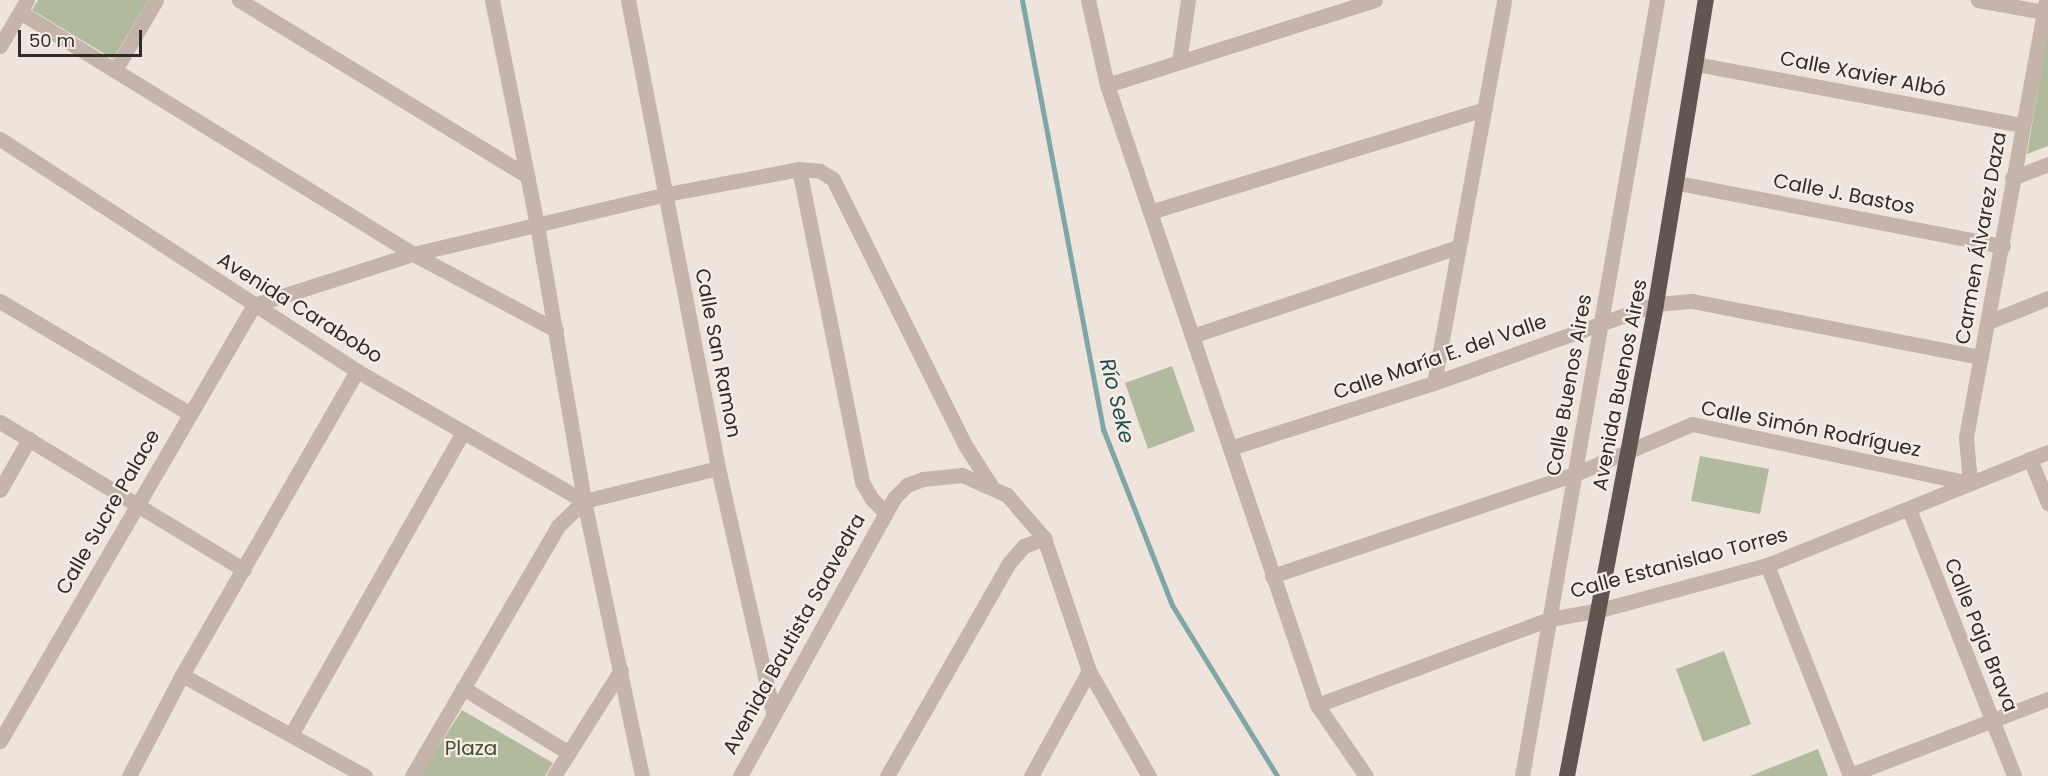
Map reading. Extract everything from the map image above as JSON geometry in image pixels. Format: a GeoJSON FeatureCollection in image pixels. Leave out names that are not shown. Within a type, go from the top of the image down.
{"type":"FeatureCollection","features":[{"type":"Feature","properties":{"kind":"highway","name":"Avenida Buenos Aires"},"geometry":{"type":"LineString","coordinates":[[1568,776],[1678,183],[1706,0]]}},
{"type":"Feature","properties":{"kind":"street"},"geometry":{"type":"LineString","coordinates":[[115,70],[156,0]]}},
{"type":"Feature","properties":{"kind":"street"},"geometry":{"type":"LineString","coordinates":[[239,0],[527,176]]}},
{"type":"Feature","properties":{"kind":"street","name":"Calle San Ramon"},"geometry":{"type":"LineString","coordinates":[[628,0],[718,468],[773,713]]}},
{"type":"Feature","properties":{"kind":"street"},"geometry":{"type":"LineString","coordinates":[[1088,0],[1107,85],[1317,705],[1366,776]]}},
{"type":"Feature","properties":{"kind":"street"},"geometry":{"type":"LineString","coordinates":[[1179,62],[1188,0]]}},
{"type":"Feature","properties":{"kind":"street"},"geometry":{"type":"LineString","coordinates":[[1107,85],[1335,7],[1375,0]]}},
{"type":"Feature","properties":{"kind":"street"},"geometry":{"type":"LineString","coordinates":[[1434,383],[1504,0]]}},
{"type":"Feature","properties":{"kind":"street","name":"Calle Buenos Aires"},"geometry":{"type":"LineString","coordinates":[[1522,776],[1657,0]]}},
{"type":"Feature","properties":{"kind":"street"},"geometry":{"type":"LineString","coordinates":[[1978,0],[2045,6]]}},
{"type":"Feature","properties":{"kind":"street"},"geometry":{"type":"LineString","coordinates":[[491,1],[537,225],[584,501],[642,776]]}},
{"type":"Feature","properties":{"kind":"street"},"geometry":{"type":"LineString","coordinates":[[0,45],[23,6],[115,70],[413,254],[556,330]]}},
{"type":"Feature","properties":{"kind":"street","name":"Carmen Álvarez Daza"},"geometry":{"type":"LineString","coordinates":[[1970,483],[1966,437],[2003,246],[2012,178],[2045,6]]}},
{"type":"Feature","properties":{"kind":"street","name":"Calle Xavier Albó"},"geometry":{"type":"LineString","coordinates":[[1696,64],[2022,125]]}},
{"type":"Feature","properties":{"kind":"street"},"geometry":{"type":"LineString","coordinates":[[1150,212],[1484,109]]}},
{"type":"Feature","properties":{"kind":"street","name":"Avenida Carabobo"},"geometry":{"type":"LineString","coordinates":[[0,139],[357,371],[584,501]]}},
{"type":"Feature","properties":{"kind":"street"},"geometry":{"type":"LineString","coordinates":[[2012,178],[2048,164]]}},
{"type":"Feature","properties":{"kind":"street"},"geometry":{"type":"LineString","coordinates":[[799,169],[862,482],[872,500],[885,512]]}},
{"type":"Feature","properties":{"kind":"street"},"geometry":{"type":"LineString","coordinates":[[254,305],[413,254],[667,194],[799,169],[820,171],[833,179],[965,445],[992,487],[1025,513],[1044,538],[1089,671],[1149,776]]}},
{"type":"Feature","properties":{"kind":"street","name":"Calle J. Bastos"},"geometry":{"type":"LineString","coordinates":[[1678,183],[2003,246]]}},
{"type":"Feature","properties":{"kind":"street"},"geometry":{"type":"LineString","coordinates":[[1192,336],[1458,247]]}},
{"type":"Feature","properties":{"kind":"street"},"geometry":{"type":"LineString","coordinates":[[1988,322],[2048,298]]}},
{"type":"Feature","properties":{"kind":"street"},"geometry":{"type":"LineString","coordinates":[[0,301],[189,413]]}},
{"type":"Feature","properties":{"kind":"street","name":"Calle María E. del Valle"},"geometry":{"type":"LineString","coordinates":[[1230,448],[1434,383],[1656,304],[1692,301],[1981,357]]}},
{"type":"Feature","properties":{"kind":"street","name":"Calle Sucre Palace"},"geometry":{"type":"LineString","coordinates":[[0,741],[254,305]]}},
{"type":"Feature","properties":{"kind":"street"},"geometry":{"type":"LineString","coordinates":[[129,776],[182,675],[357,371]]}},
{"type":"Feature","properties":{"kind":"street"},"geometry":{"type":"LineString","coordinates":[[0,422],[244,570]]}},
{"type":"Feature","properties":{"kind":"street","name":"Calle Simón Rodríguez"},"geometry":{"type":"LineString","coordinates":[[1272,576],[1575,474],[1692,424],[1970,483]]}},
{"type":"Feature","properties":{"kind":"street"},"geometry":{"type":"LineString","coordinates":[[292,733],[463,432]]}},
{"type":"Feature","properties":{"kind":"street"},"geometry":{"type":"LineString","coordinates":[[0,490],[29,439]]}},
{"type":"Feature","properties":{"kind":"street","name":"Calle Estanislao Torres"},"geometry":{"type":"LineString","coordinates":[[1317,705],[1550,618],[1600,610],[1767,565],[2048,452]]}},
{"type":"Feature","properties":{"kind":"street"},"geometry":{"type":"LineString","coordinates":[[2030,459],[2048,503]]}},
{"type":"Feature","properties":{"kind":"street"},"geometry":{"type":"LineString","coordinates":[[412,776],[558,526],[584,501],[718,468]]}},
{"type":"Feature","properties":{"kind":"street","name":"Avenida Bautista Saavedra"},"geometry":{"type":"LineString","coordinates":[[740,776],[885,512],[907,484],[923,479],[962,475],[992,487]]}},
{"type":"Feature","properties":{"kind":"street","name":"Calle Paja Brava"},"geometry":{"type":"LineString","coordinates":[[1909,509],[2014,776]]}},
{"type":"Feature","properties":{"kind":"street"},"geometry":{"type":"LineString","coordinates":[[886,776],[1009,563],[1024,546],[1044,538]]}},
{"type":"Feature","properties":{"kind":"street"},"geometry":{"type":"LineString","coordinates":[[1767,565],[1850,776],[1992,718],[2048,699]]}},
{"type":"Feature","properties":{"kind":"street"},"geometry":{"type":"LineString","coordinates":[[554,776],[621,670]]}},
{"type":"Feature","properties":{"kind":"street"},"geometry":{"type":"LineString","coordinates":[[1032,776],[1089,671]]}},
{"type":"Feature","properties":{"kind":"street"},"geometry":{"type":"LineString","coordinates":[[182,675],[292,733],[364,776]]}},
{"type":"Feature","properties":{"kind":"street"},"geometry":{"type":"LineString","coordinates":[[463,688],[569,753]]}},
{"type":"Feature","properties":{"kind":"green space"},"geometry":{"type":"Polygon","coordinates":[[[38,0],[148,0],[113,59],[32,10],[38,0]]]}},
{"type":"Feature","properties":{"kind":"green space"},"geometry":{"type":"Polygon","coordinates":[[[2048,31],[2048,146],[2027,154],[2048,31]]]}},
{"type":"Feature","properties":{"kind":"green space"},"geometry":{"type":"Polygon","coordinates":[[[1172,366],[1195,431],[1148,449],[1125,383],[1172,366]]]}},
{"type":"Feature","properties":{"kind":"green space"},"geometry":{"type":"Polygon","coordinates":[[[1700,456],[1769,469],[1760,514],[1691,501],[1700,456]]]}},
{"type":"Feature","properties":{"kind":"green space"},"geometry":{"type":"Polygon","coordinates":[[[1724,651],[1751,724],[1703,742],[1676,669],[1724,651]]]}},
{"type":"Feature","properties":{"kind":"green space","name":"Plaza"},"geometry":{"type":"Polygon","coordinates":[[[462,710],[553,763],[545,776],[420,776],[462,710]]]}},
{"type":"Feature","properties":{"kind":"green space"},"geometry":{"type":"Polygon","coordinates":[[[1818,749],[1828,776],[1750,776],[1818,749]]]}},
{"type":"Feature","properties":{"kind":"waterway","name":"Río Seke"},"geometry":{"type":"LineString","coordinates":[[1022,0],[1103,429],[1172,605],[1277,776]]}}]}
